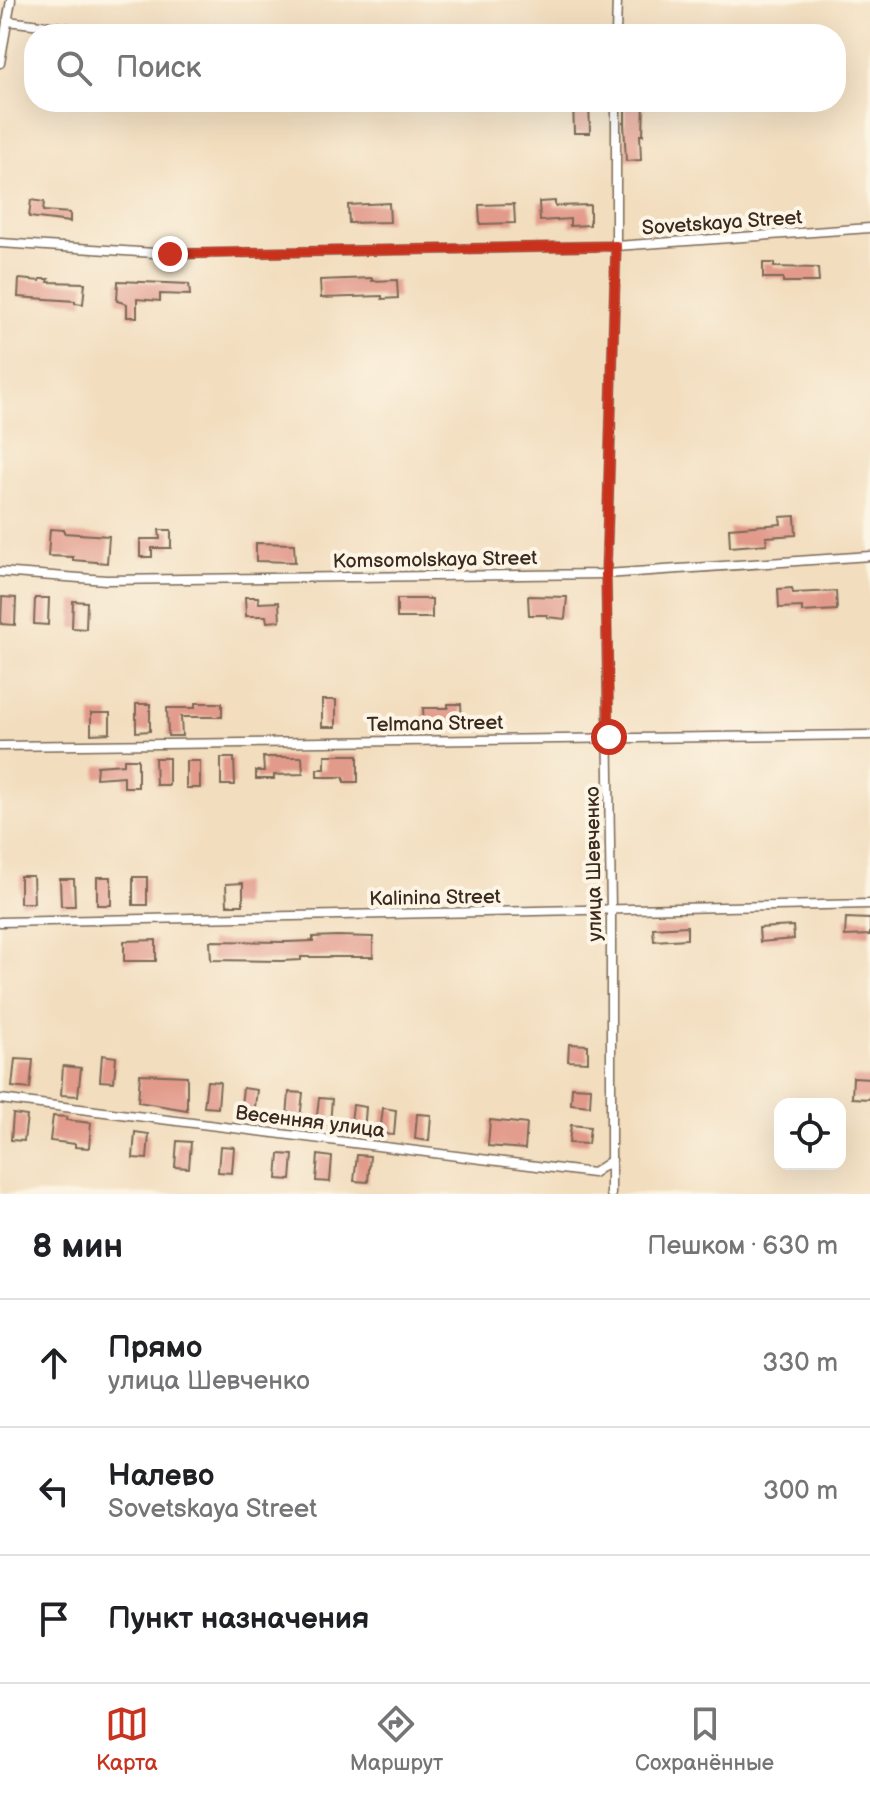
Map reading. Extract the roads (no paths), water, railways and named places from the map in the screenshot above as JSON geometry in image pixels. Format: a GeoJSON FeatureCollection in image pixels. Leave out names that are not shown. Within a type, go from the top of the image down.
{"type":"FeatureCollection","features":[{"type":"Feature","properties":{"kind":"street"},"geometry":{"type":"LineString","coordinates":[[0,63],[11,0]]}},
{"type":"Feature","properties":{"kind":"street"},"geometry":{"type":"LineString","coordinates":[[616,24],[617,0]]}},
{"type":"Feature","properties":{"kind":"street"},"geometry":{"type":"LineString","coordinates":[[7,21],[32,24]]}},
{"type":"Feature","properties":{"kind":"street","name":"улица Шевченко"},"geometry":{"type":"LineString","coordinates":[[611,1194],[606,574],[616,246],[616,112]]}},
{"type":"Feature","properties":{"kind":"street","name":"Sovetskaya Street"},"geometry":{"type":"LineString","coordinates":[[0,243],[170,254],[616,246],[870,228]]}},
{"type":"Feature","properties":{"kind":"street","name":"Komsomolskaya Street"},"geometry":{"type":"LineString","coordinates":[[0,572],[106,580],[606,574],[870,556]]}},
{"type":"Feature","properties":{"kind":"street","name":"Telmana Street"},"geometry":{"type":"LineString","coordinates":[[0,746],[870,735]]}},
{"type":"Feature","properties":{"kind":"street","name":"Kalinina Street"},"geometry":{"type":"LineString","coordinates":[[0,922],[870,904]]}},
{"type":"Feature","properties":{"kind":"street","name":"Весенняя улица"},"geometry":{"type":"LineString","coordinates":[[0,1099],[593,1173],[612,1160]]}}]}
